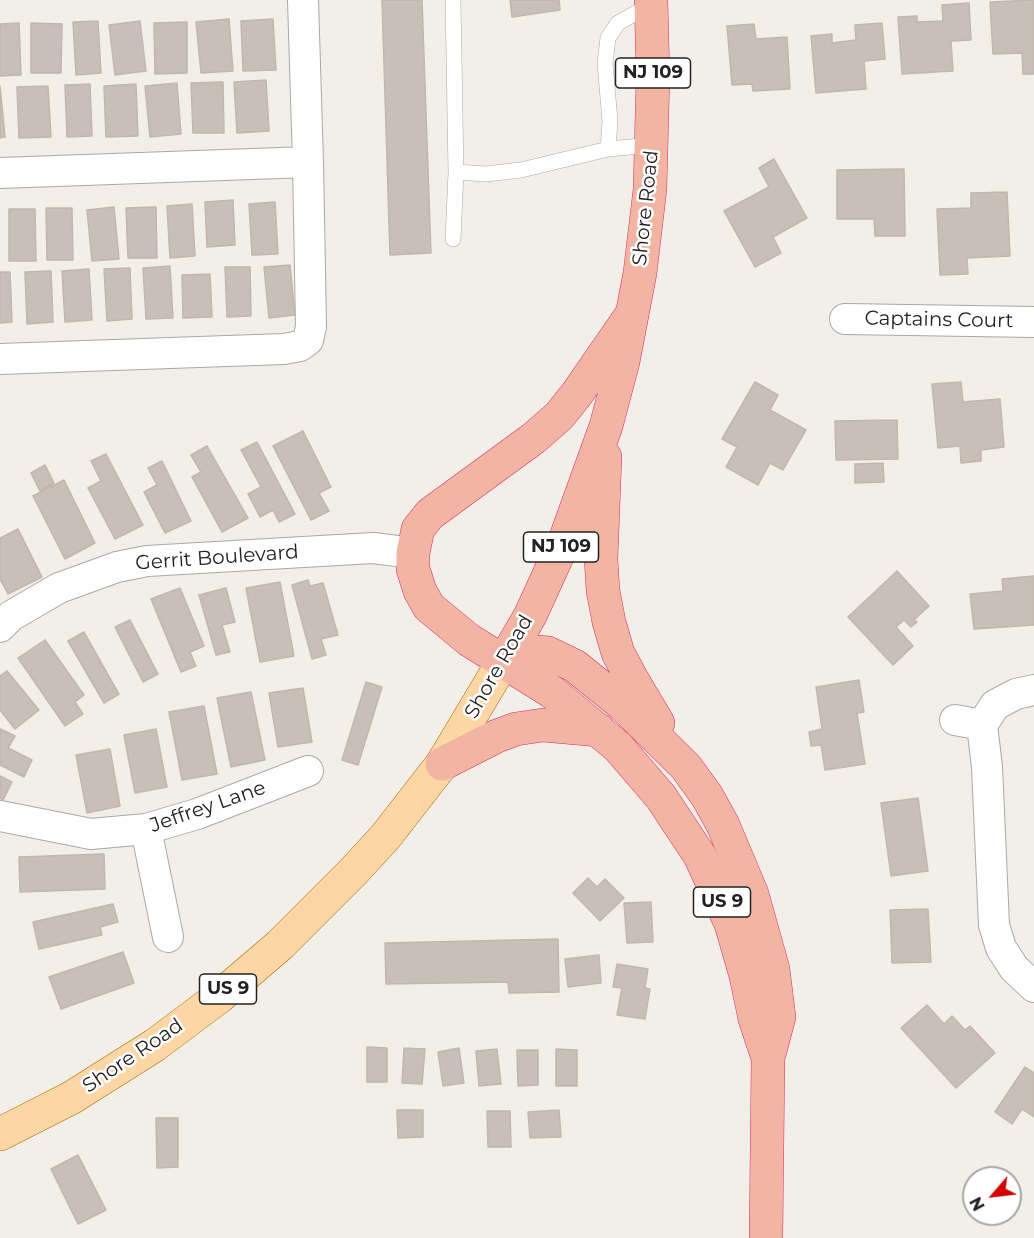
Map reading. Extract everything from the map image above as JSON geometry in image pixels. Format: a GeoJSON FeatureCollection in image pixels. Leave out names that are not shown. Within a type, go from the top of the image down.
{"type":"FeatureCollection","features":[{"type":"Feature","properties":{"kind":"highway","name":"Shore Road"},"geometry":{"type":"LineString","coordinates":[[503,662],[530,616],[566,537],[606,426],[623,362],[646,231],[652,145],[652,2]]}},
{"type":"Feature","properties":{"kind":"highway"},"geometry":{"type":"LineString","coordinates":[[599,730],[552,692],[469,640],[429,607],[420,591],[413,569],[413,553],[418,529],[430,514],[534,438],[559,416],[632,314]]}},
{"type":"Feature","properties":{"kind":"highway"},"geometry":{"type":"LineString","coordinates":[[606,426],[601,559],[603,591],[609,622],[618,653],[686,767]]}},
{"type":"Feature","properties":{"kind":"highway","name":"US 9"},"geometry":{"type":"LineString","coordinates":[[503,662],[538,652],[548,653],[575,666],[622,704],[686,767],[707,796],[741,863],[755,903],[772,969],[779,1017],[768,1058],[766,1238]]}},
{"type":"Feature","properties":{"kind":"highway","name":"US 9"},"geometry":{"type":"LineString","coordinates":[[442,764],[516,729],[543,725],[599,730],[618,747],[661,797],[700,856],[731,924],[746,976],[755,1019],[768,1058]]}},
{"type":"Feature","properties":{"kind":"main road","name":"Shore Road"},"geometry":{"type":"LineString","coordinates":[[0,1134],[80,1092],[155,1045],[219,997],[280,945],[386,836],[442,764],[503,662]]}},
{"type":"Feature","properties":{"kind":"street"},"geometry":{"type":"LineString","coordinates":[[0,359],[284,350],[300,346],[308,340],[311,327],[303,0]]}},
{"type":"Feature","properties":{"kind":"street"},"geometry":{"type":"LineString","coordinates":[[0,173],[308,162]]}},
{"type":"Feature","properties":{"kind":"street","name":"Captains Court"},"geometry":{"type":"LineString","coordinates":[[845,318],[1034,322]]}},
{"type":"Feature","properties":{"kind":"street","name":"Gerrit Boulevard"},"geometry":{"type":"LineString","coordinates":[[4,613],[87,576],[147,561],[373,548],[413,553]]}},
{"type":"Feature","properties":{"kind":"street"},"geometry":{"type":"LineString","coordinates":[[1034,690],[1016,694],[969,722],[987,767],[994,925],[1001,948],[1010,962],[1034,987]]}},
{"type":"Feature","properties":{"kind":"street","name":"Jeffrey Lane"},"geometry":{"type":"LineString","coordinates":[[0,816],[91,834],[146,829],[197,814],[308,771]]}},
{"type":"Feature","properties":{"kind":"street"},"geometry":{"type":"LineString","coordinates":[[146,829],[168,937]]}},
{"type":"Feature","properties":{"kind":"lane"},"geometry":{"type":"LineString","coordinates":[[453,0],[456,172],[453,239]]}},
{"type":"Feature","properties":{"kind":"lane"},"geometry":{"type":"LineString","coordinates":[[608,149],[610,121],[605,63],[608,38],[618,22],[652,2]]}},
{"type":"Feature","properties":{"kind":"lane"},"geometry":{"type":"LineString","coordinates":[[456,172],[486,174],[521,170],[608,149],[652,145]]}},
{"type":"Feature","properties":{"kind":"building"},"geometry":{"type":"Polygon","coordinates":[[[382,0],[422,0],[431,253],[390,255],[382,0]]]}},
{"type":"Feature","properties":{"kind":"building"},"geometry":{"type":"Polygon","coordinates":[[[510,0],[559,0],[560,10],[512,17],[510,0]]]}},
{"type":"Feature","properties":{"kind":"building"},"geometry":{"type":"Polygon","coordinates":[[[1034,0],[1034,74],[1023,74],[1022,53],[993,54],[990,2],[1034,0]]]}},
{"type":"Feature","properties":{"kind":"building"},"geometry":{"type":"Polygon","coordinates":[[[969,3],[971,40],[951,41],[953,71],[902,74],[898,17],[917,16],[917,22],[943,21],[942,5],[969,3]]]}},
{"type":"Feature","properties":{"kind":"building"},"geometry":{"type":"Polygon","coordinates":[[[229,19],[233,71],[201,73],[196,22],[229,19]]]}},
{"type":"Feature","properties":{"kind":"building"},"geometry":{"type":"Polygon","coordinates":[[[273,19],[276,70],[243,71],[241,21],[273,19]]]}},
{"type":"Feature","properties":{"kind":"building"},"geometry":{"type":"Polygon","coordinates":[[[98,21],[101,73],[76,75],[73,22],[98,21]]]}},
{"type":"Feature","properties":{"kind":"building"},"geometry":{"type":"Polygon","coordinates":[[[140,21],[146,71],[115,75],[109,25],[140,21]]]}},
{"type":"Feature","properties":{"kind":"building"},"geometry":{"type":"Polygon","coordinates":[[[187,22],[187,73],[155,74],[154,23],[187,22]]]}},
{"type":"Feature","properties":{"kind":"building"},"geometry":{"type":"Polygon","coordinates":[[[19,23],[21,75],[0,76],[0,24],[19,23]]]}},
{"type":"Feature","properties":{"kind":"building"},"geometry":{"type":"Polygon","coordinates":[[[31,23],[62,24],[61,73],[31,73],[31,23]]]}},
{"type":"Feature","properties":{"kind":"building"},"geometry":{"type":"Polygon","coordinates":[[[882,23],[885,59],[864,61],[866,89],[816,93],[811,36],[832,34],[832,43],[856,40],[855,25],[882,23]]]}},
{"type":"Feature","properties":{"kind":"building"},"geometry":{"type":"Polygon","coordinates":[[[754,24],[756,39],[787,37],[790,89],[753,91],[752,84],[732,85],[727,26],[754,24]]]}},
{"type":"Feature","properties":{"kind":"building"},"geometry":{"type":"Polygon","coordinates":[[[266,80],[269,131],[237,133],[234,82],[266,80]]]}},
{"type":"Feature","properties":{"kind":"building"},"geometry":{"type":"Polygon","coordinates":[[[223,82],[224,133],[193,133],[191,83],[223,82]]]}},
{"type":"Feature","properties":{"kind":"building"},"geometry":{"type":"Polygon","coordinates":[[[177,83],[181,134],[150,137],[145,86],[177,83]]]}},
{"type":"Feature","properties":{"kind":"building"},"geometry":{"type":"Polygon","coordinates":[[[90,84],[92,136],[67,137],[65,85],[90,84]]]}},
{"type":"Feature","properties":{"kind":"building"},"geometry":{"type":"Polygon","coordinates":[[[136,84],[138,136],[106,137],[104,86],[136,84]]]}},
{"type":"Feature","properties":{"kind":"building"},"geometry":{"type":"Polygon","coordinates":[[[0,86],[5,137],[0,138],[0,86]]]}},
{"type":"Feature","properties":{"kind":"building"},"geometry":{"type":"Polygon","coordinates":[[[48,86],[51,137],[19,138],[17,87],[48,86]]]}},
{"type":"Feature","properties":{"kind":"building"},"geometry":{"type":"Polygon","coordinates":[[[774,159],[807,218],[773,237],[781,253],[755,267],[724,211],[769,187],[759,168],[774,159]]]}},
{"type":"Feature","properties":{"kind":"building"},"geometry":{"type":"Polygon","coordinates":[[[904,169],[905,236],[875,236],[874,219],[837,219],[837,170],[904,169]]]}},
{"type":"Feature","properties":{"kind":"building"},"geometry":{"type":"Polygon","coordinates":[[[1007,192],[1010,256],[967,258],[968,274],[940,275],[937,209],[971,208],[971,193],[1007,192]]]}},
{"type":"Feature","properties":{"kind":"building"},"geometry":{"type":"Polygon","coordinates":[[[233,200],[235,245],[207,247],[205,202],[233,200]]]}},
{"type":"Feature","properties":{"kind":"building"},"geometry":{"type":"Polygon","coordinates":[[[275,202],[278,254],[252,255],[249,204],[275,202]]]}},
{"type":"Feature","properties":{"kind":"building"},"geometry":{"type":"Polygon","coordinates":[[[192,204],[195,256],[170,258],[167,206],[192,204]]]}},
{"type":"Feature","properties":{"kind":"building"},"geometry":{"type":"Polygon","coordinates":[[[114,207],[119,259],[92,261],[87,210],[114,207]]]}},
{"type":"Feature","properties":{"kind":"building"},"geometry":{"type":"Polygon","coordinates":[[[156,207],[157,258],[128,258],[126,208],[156,207]]]}},
{"type":"Feature","properties":{"kind":"building"},"geometry":{"type":"Polygon","coordinates":[[[46,208],[72,208],[73,260],[47,260],[46,208]]]}},
{"type":"Feature","properties":{"kind":"building"},"geometry":{"type":"Polygon","coordinates":[[[9,209],[35,209],[36,261],[9,261],[9,209]]]}},
{"type":"Feature","properties":{"kind":"building"},"geometry":{"type":"Polygon","coordinates":[[[290,265],[295,315],[269,318],[264,267],[290,265]]]}},
{"type":"Feature","properties":{"kind":"building"},"geometry":{"type":"Polygon","coordinates":[[[170,266],[173,318],[146,319],[143,268],[170,266]]]}},
{"type":"Feature","properties":{"kind":"building"},"geometry":{"type":"Polygon","coordinates":[[[225,267],[250,267],[251,316],[227,317],[225,267]]]}},
{"type":"Feature","properties":{"kind":"building"},"geometry":{"type":"Polygon","coordinates":[[[130,268],[132,319],[107,321],[104,269],[130,268]]]}},
{"type":"Feature","properties":{"kind":"building"},"geometry":{"type":"Polygon","coordinates":[[[89,269],[92,320],[65,322],[62,271],[89,269]]]}},
{"type":"Feature","properties":{"kind":"building"},"geometry":{"type":"Polygon","coordinates":[[[51,271],[53,322],[27,324],[25,272],[51,271]]]}},
{"type":"Feature","properties":{"kind":"building"},"geometry":{"type":"Polygon","coordinates":[[[0,272],[10,272],[12,322],[0,323],[0,272]]]}},
{"type":"Feature","properties":{"kind":"building"},"geometry":{"type":"Polygon","coordinates":[[[210,274],[212,317],[183,318],[182,275],[210,274]]]}},
{"type":"Feature","properties":{"kind":"building"},"geometry":{"type":"Polygon","coordinates":[[[755,382],[778,395],[770,410],[806,430],[783,470],[770,463],[758,485],[726,467],[737,447],[722,439],[755,382]]]}},
{"type":"Feature","properties":{"kind":"building"},"geometry":{"type":"Polygon","coordinates":[[[961,382],[963,402],[1000,399],[1004,447],[981,450],[981,461],[961,463],[960,446],[938,448],[932,384],[961,382]]]}},
{"type":"Feature","properties":{"kind":"building"},"geometry":{"type":"Polygon","coordinates":[[[897,420],[898,459],[836,460],[835,421],[897,420]]]}},
{"type":"Feature","properties":{"kind":"building"},"geometry":{"type":"Polygon","coordinates":[[[303,431],[331,487],[319,493],[329,511],[311,520],[273,446],[303,431]]]}},
{"type":"Feature","properties":{"kind":"building"},"geometry":{"type":"Polygon","coordinates":[[[257,442],[295,514],[279,522],[273,510],[260,517],[248,494],[261,487],[241,450],[257,442]]]}},
{"type":"Feature","properties":{"kind":"building"},"geometry":{"type":"Polygon","coordinates":[[[207,446],[248,518],[222,532],[192,477],[201,472],[191,455],[207,446]]]}},
{"type":"Feature","properties":{"kind":"building"},"geometry":{"type":"Polygon","coordinates":[[[106,454],[143,525],[115,539],[88,488],[101,481],[91,461],[106,454]]]}},
{"type":"Feature","properties":{"kind":"building"},"geometry":{"type":"Polygon","coordinates":[[[162,461],[191,521],[165,533],[144,492],[157,485],[148,468],[162,461]]]}},
{"type":"Feature","properties":{"kind":"building"},"geometry":{"type":"Polygon","coordinates":[[[883,463],[884,482],[855,483],[855,464],[883,463]]]}},
{"type":"Feature","properties":{"kind":"building"},"geometry":{"type":"Polygon","coordinates":[[[45,465],[54,483],[40,491],[31,473],[45,465]]]}},
{"type":"Feature","properties":{"kind":"building"},"geometry":{"type":"Polygon","coordinates":[[[64,480],[95,543],[65,559],[33,496],[64,480]]]}},
{"type":"Feature","properties":{"kind":"building"},"geometry":{"type":"Polygon","coordinates":[[[18,529],[42,577],[8,594],[0,579],[0,538],[18,529]]]}},
{"type":"Feature","properties":{"kind":"building"},"geometry":{"type":"Polygon","coordinates":[[[897,571],[929,606],[914,620],[917,622],[911,627],[904,620],[896,627],[913,646],[893,665],[848,617],[897,571]]]}},
{"type":"Feature","properties":{"kind":"building"},"geometry":{"type":"Polygon","coordinates":[[[1034,576],[1034,625],[974,629],[970,594],[1003,591],[1002,579],[1034,576]]]}},
{"type":"Feature","properties":{"kind":"building"},"geometry":{"type":"Polygon","coordinates":[[[308,580],[310,586],[323,583],[338,635],[321,639],[326,655],[312,659],[292,585],[308,580]]]}},
{"type":"Feature","properties":{"kind":"building"},"geometry":{"type":"Polygon","coordinates":[[[280,582],[294,656],[260,662],[246,588],[280,582]]]}},
{"type":"Feature","properties":{"kind":"building"},"geometry":{"type":"Polygon","coordinates":[[[180,588],[204,646],[190,652],[196,666],[181,672],[151,599],[180,588]]]}},
{"type":"Feature","properties":{"kind":"building"},"geometry":{"type":"Polygon","coordinates":[[[226,588],[235,622],[222,625],[230,652],[216,655],[199,595],[226,588]]]}},
{"type":"Feature","properties":{"kind":"building"},"geometry":{"type":"Polygon","coordinates":[[[130,620],[158,674],[143,682],[115,627],[130,620]]]}},
{"type":"Feature","properties":{"kind":"building"},"geometry":{"type":"Polygon","coordinates":[[[84,632],[119,694],[104,703],[68,641],[84,632]]]}},
{"type":"Feature","properties":{"kind":"building"},"geometry":{"type":"Polygon","coordinates":[[[45,640],[84,695],[75,702],[83,714],[65,726],[18,658],[45,640]]]}},
{"type":"Feature","properties":{"kind":"building"},"geometry":{"type":"Polygon","coordinates":[[[7,671],[39,710],[15,729],[0,710],[0,676],[7,671]]]}},
{"type":"Feature","properties":{"kind":"building"},"geometry":{"type":"Polygon","coordinates":[[[859,680],[864,712],[857,713],[865,764],[825,770],[821,745],[811,746],[809,732],[822,729],[816,687],[859,680]]]}},
{"type":"Feature","properties":{"kind":"building"},"geometry":{"type":"Polygon","coordinates":[[[366,682],[382,687],[358,765],[342,760],[366,682]]]}},
{"type":"Feature","properties":{"kind":"building"},"geometry":{"type":"Polygon","coordinates":[[[303,688],[312,742],[278,747],[269,693],[303,688]]]}},
{"type":"Feature","properties":{"kind":"building"},"geometry":{"type":"Polygon","coordinates":[[[251,692],[265,760],[231,767],[217,698],[251,692]]]}},
{"type":"Feature","properties":{"kind":"building"},"geometry":{"type":"Polygon","coordinates":[[[204,706],[217,774],[182,780],[169,712],[204,706]]]}},
{"type":"Feature","properties":{"kind":"building"},"geometry":{"type":"Polygon","coordinates":[[[0,729],[15,736],[8,748],[32,760],[24,777],[0,765],[0,729]]]}},
{"type":"Feature","properties":{"kind":"building"},"geometry":{"type":"Polygon","coordinates":[[[156,729],[167,787],[135,793],[124,735],[156,729]]]}},
{"type":"Feature","properties":{"kind":"building"},"geometry":{"type":"Polygon","coordinates":[[[110,749],[120,806],[87,813],[76,755],[110,749]]]}},
{"type":"Feature","properties":{"kind":"building"},"geometry":{"type":"Polygon","coordinates":[[[0,776],[12,782],[3,800],[0,798],[0,776]]]}},
{"type":"Feature","properties":{"kind":"building"},"geometry":{"type":"Polygon","coordinates":[[[918,798],[928,871],[891,876],[881,803],[918,798]]]}},
{"type":"Feature","properties":{"kind":"building"},"geometry":{"type":"Polygon","coordinates":[[[104,854],[105,889],[20,892],[19,857],[104,854]]]}},
{"type":"Feature","properties":{"kind":"building"},"geometry":{"type":"Polygon","coordinates":[[[588,878],[597,887],[605,879],[624,898],[600,921],[573,893],[588,878]]]}},
{"type":"Feature","properties":{"kind":"building"},"geometry":{"type":"Polygon","coordinates":[[[651,902],[653,942],[627,943],[624,903],[651,902]]]}},
{"type":"Feature","properties":{"kind":"building"},"geometry":{"type":"Polygon","coordinates":[[[113,904],[118,922],[100,927],[102,935],[39,949],[33,922],[113,904]]]}},
{"type":"Feature","properties":{"kind":"building"},"geometry":{"type":"Polygon","coordinates":[[[928,909],[931,962],[892,963],[890,910],[928,909]]]}},
{"type":"Feature","properties":{"kind":"building"},"geometry":{"type":"Polygon","coordinates":[[[558,939],[559,992],[509,993],[508,982],[386,984],[385,943],[558,939]]]}},
{"type":"Feature","properties":{"kind":"building"},"geometry":{"type":"Polygon","coordinates":[[[123,952],[134,983],[61,1009],[49,977],[123,952]]]}},
{"type":"Feature","properties":{"kind":"building"},"geometry":{"type":"Polygon","coordinates":[[[599,955],[601,983],[568,987],[565,959],[599,955]]]}},
{"type":"Feature","properties":{"kind":"building"},"geometry":{"type":"Polygon","coordinates":[[[617,964],[648,969],[645,988],[650,989],[645,1019],[617,1015],[622,988],[613,987],[617,964]]]}},
{"type":"Feature","properties":{"kind":"building"},"geometry":{"type":"Polygon","coordinates":[[[927,1005],[944,1024],[952,1016],[965,1030],[970,1026],[995,1053],[956,1088],[901,1028],[927,1005]]]}},
{"type":"Feature","properties":{"kind":"building"},"geometry":{"type":"Polygon","coordinates":[[[367,1047],[387,1048],[387,1082],[367,1082],[367,1047]]]}},
{"type":"Feature","properties":{"kind":"building"},"geometry":{"type":"Polygon","coordinates":[[[404,1048],[425,1049],[422,1084],[402,1083],[404,1048]]]}},
{"type":"Feature","properties":{"kind":"building"},"geometry":{"type":"Polygon","coordinates":[[[459,1048],[464,1083],[443,1086],[438,1052],[459,1048]]]}},
{"type":"Feature","properties":{"kind":"building"},"geometry":{"type":"Polygon","coordinates":[[[497,1049],[501,1084],[479,1086],[476,1051],[497,1049]]]}},
{"type":"Feature","properties":{"kind":"building"},"geometry":{"type":"Polygon","coordinates":[[[556,1049],[577,1050],[577,1086],[556,1086],[556,1049]]]}},
{"type":"Feature","properties":{"kind":"building"},"geometry":{"type":"Polygon","coordinates":[[[517,1050],[538,1050],[538,1085],[518,1086],[517,1050]]]}},
{"type":"Feature","properties":{"kind":"building"},"geometry":{"type":"Polygon","coordinates":[[[1025,1067],[1034,1073],[1034,1117],[1022,1109],[1012,1124],[995,1112],[1025,1067]]]}},
{"type":"Feature","properties":{"kind":"building"},"geometry":{"type":"Polygon","coordinates":[[[397,1110],[423,1110],[423,1137],[398,1138],[397,1110]]]}},
{"type":"Feature","properties":{"kind":"building"},"geometry":{"type":"Polygon","coordinates":[[[559,1110],[561,1137],[530,1138],[528,1112],[559,1110]]]}},
{"type":"Feature","properties":{"kind":"building"},"geometry":{"type":"Polygon","coordinates":[[[487,1111],[510,1111],[511,1147],[488,1147],[487,1111]]]}},
{"type":"Feature","properties":{"kind":"building"},"geometry":{"type":"Polygon","coordinates":[[[156,1118],[178,1118],[178,1167],[157,1168],[156,1118]]]}},
{"type":"Feature","properties":{"kind":"building"},"geometry":{"type":"Polygon","coordinates":[[[78,1155],[106,1210],[78,1224],[51,1169],[78,1155]]]}}]}
